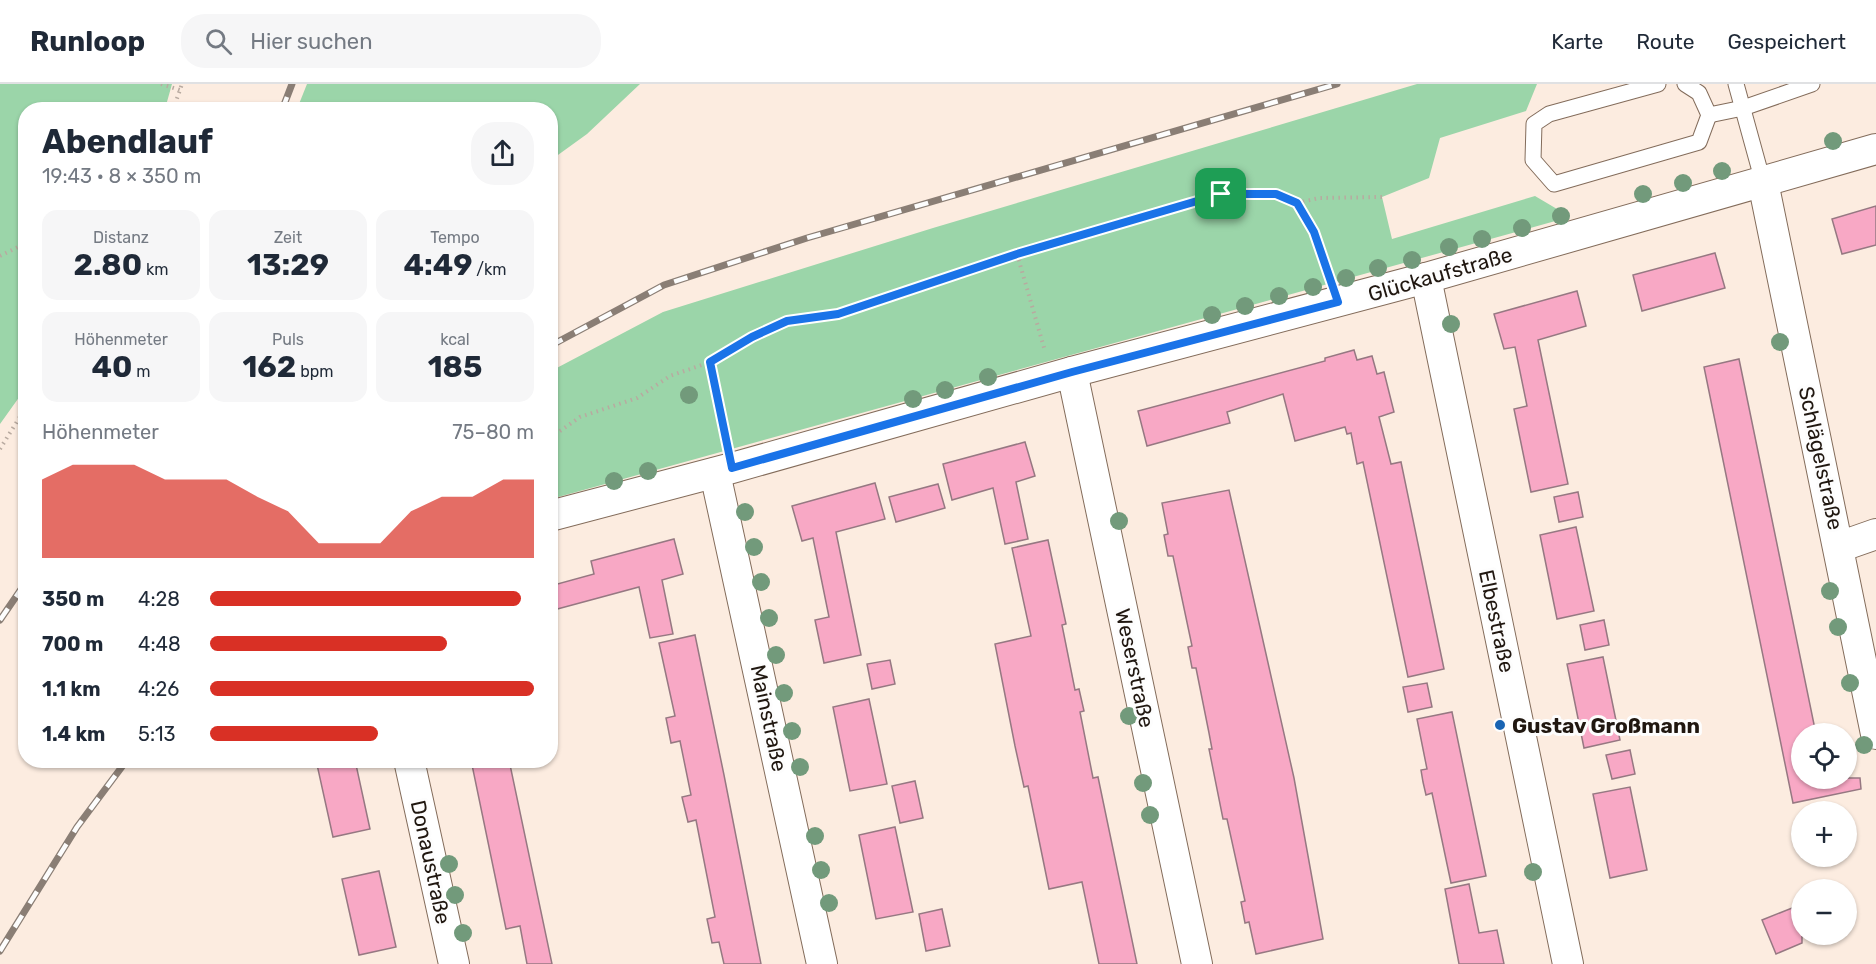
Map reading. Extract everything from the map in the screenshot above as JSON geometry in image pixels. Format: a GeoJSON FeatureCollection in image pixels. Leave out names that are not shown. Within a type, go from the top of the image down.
{"type":"FeatureCollection","features":[{"type":"Feature","properties":{"kind":"street","name":"Glückaufstraße"},"geometry":{"type":"LineString","coordinates":[[558,514],[1426,278],[1876,149]]}},
{"type":"Feature","properties":{"kind":"street","name":"Schlägelstraße"},"geometry":{"type":"LineString","coordinates":[[1763,182],[1876,734]]}},
{"type":"Feature","properties":{"kind":"street","name":"Elbestraße"},"geometry":{"type":"LineString","coordinates":[[1426,278],[1568,964]]}},
{"type":"Feature","properties":{"kind":"street","name":"Weserstraße"},"geometry":{"type":"LineString","coordinates":[[1063,375],[1197,964]]}},
{"type":"Feature","properties":{"kind":"street","name":"Mainstraße"},"geometry":{"type":"LineString","coordinates":[[724,470],[822,964]]}},
{"type":"Feature","properties":{"kind":"street"},"geometry":{"type":"LineString","coordinates":[[1839,547],[1876,534]]}},
{"type":"Feature","properties":{"kind":"street","name":"Donaustraße"},"geometry":{"type":"LineString","coordinates":[[411,768],[454,964]]}},
{"type":"Feature","properties":{"kind":"lane"},"geometry":{"type":"LineString","coordinates":[[1658,84],[1549,114],[1534,124],[1533,160],[1554,184],[1699,142],[1709,115],[1699,93],[1685,84]]}},
{"type":"Feature","properties":{"kind":"lane"},"geometry":{"type":"LineString","coordinates":[[1736,84],[1763,182]]}},
{"type":"Feature","properties":{"kind":"lane"},"geometry":{"type":"LineString","coordinates":[[1709,115],[1743,108],[1812,84]]}},
{"type":"Feature","properties":{"kind":"path"},"geometry":{"type":"LineString","coordinates":[[161,84],[180,90]]}},
{"type":"Feature","properties":{"kind":"path"},"geometry":{"type":"LineString","coordinates":[[176,102],[182,84]]}},
{"type":"Feature","properties":{"kind":"path"},"geometry":{"type":"LineString","coordinates":[[558,432],[580,417],[637,398],[670,376],[710,362],[752,337],[787,321],[838,314],[1017,254],[1221,194],[1276,194],[1297,203],[1319,198],[1382,197]]}},
{"type":"Feature","properties":{"kind":"path"},"geometry":{"type":"LineString","coordinates":[[1297,203],[1314,232],[1338,302]]}},
{"type":"Feature","properties":{"kind":"path"},"geometry":{"type":"LineString","coordinates":[[0,256],[18,247]]}},
{"type":"Feature","properties":{"kind":"path"},"geometry":{"type":"LineString","coordinates":[[1017,254],[1063,375]]}},
{"type":"Feature","properties":{"kind":"path"},"geometry":{"type":"LineString","coordinates":[[710,362],[724,470]]}},
{"type":"Feature","properties":{"kind":"path"},"geometry":{"type":"LineString","coordinates":[[0,449],[18,420]]}},
{"type":"Feature","properties":{"kind":"green space"},"geometry":{"type":"Polygon","coordinates":[[[0,84],[172,84],[167,102],[18,102],[18,399],[0,424],[0,84]]]}},
{"type":"Feature","properties":{"kind":"green space"},"geometry":{"type":"Polygon","coordinates":[[[307,84],[640,84],[587,134],[558,155],[558,102],[300,102],[307,84]]]}},
{"type":"Feature","properties":{"kind":"green space"},"geometry":{"type":"Polygon","coordinates":[[[1417,84],[1537,84],[1526,111],[1440,138],[1429,178],[1382,197],[1392,239],[1535,196],[1557,209],[1559,220],[558,497],[558,367],[663,312],[933,228],[1417,84]]]}},
{"type":"Feature","properties":{"kind":"building"},"geometry":{"type":"Polygon","coordinates":[[[1876,206],[1876,245],[1842,254],[1832,219],[1876,206]]]}},
{"type":"Feature","properties":{"kind":"building"},"geometry":{"type":"Polygon","coordinates":[[[1715,253],[1725,288],[1642,311],[1633,275],[1715,253]]]}},
{"type":"Feature","properties":{"kind":"building"},"geometry":{"type":"Polygon","coordinates":[[[1577,291],[1586,326],[1538,340],[1568,484],[1531,492],[1514,409],[1527,406],[1515,347],[1504,349],[1494,314],[1577,291]]]}},
{"type":"Feature","properties":{"kind":"building"},"geometry":{"type":"Polygon","coordinates":[[[1354,350],[1357,360],[1372,356],[1377,374],[1384,372],[1394,412],[1379,417],[1391,464],[1401,462],[1444,669],[1408,677],[1363,462],[1357,464],[1351,433],[1347,434],[1345,427],[1295,441],[1283,394],[1227,412],[1230,423],[1147,446],[1138,411],[1325,361],[1325,358],[1354,350]]]}},
{"type":"Feature","properties":{"kind":"building"},"geometry":{"type":"Polygon","coordinates":[[[1739,359],[1814,723],[1791,723],[1791,789],[1857,789],[1857,778],[1860,778],[1861,789],[1793,801],[1704,367],[1739,359]]]}},
{"type":"Feature","properties":{"kind":"building"},"geometry":{"type":"Polygon","coordinates":[[[1025,442],[1035,476],[1016,482],[1028,539],[1005,544],[993,488],[952,500],[943,464],[1025,442]]]}},
{"type":"Feature","properties":{"kind":"building"},"geometry":{"type":"Polygon","coordinates":[[[875,483],[885,519],[836,532],[861,655],[824,663],[815,620],[829,617],[813,538],[802,541],[792,506],[875,483]]]}},
{"type":"Feature","properties":{"kind":"building"},"geometry":{"type":"Polygon","coordinates":[[[938,484],[945,508],[896,522],[889,497],[938,484]]]}},
{"type":"Feature","properties":{"kind":"building"},"geometry":{"type":"Polygon","coordinates":[[[1229,490],[1294,778],[1323,939],[1256,954],[1249,922],[1245,923],[1241,902],[1245,901],[1227,819],[1223,819],[1209,749],[1212,749],[1209,733],[1196,668],[1192,668],[1188,647],[1192,646],[1173,556],[1168,556],[1164,535],[1168,534],[1162,503],[1229,490]]]}},
{"type":"Feature","properties":{"kind":"building"},"geometry":{"type":"Polygon","coordinates":[[[1578,492],[1583,517],[1559,522],[1554,497],[1578,492]]]}},
{"type":"Feature","properties":{"kind":"building"},"geometry":{"type":"Polygon","coordinates":[[[1576,527],[1594,611],[1557,619],[1540,535],[1576,527]]]}},
{"type":"Feature","properties":{"kind":"building"},"geometry":{"type":"Polygon","coordinates":[[[674,539],[683,574],[662,580],[673,634],[650,638],[639,587],[558,609],[558,584],[594,574],[591,561],[674,539]]]}},
{"type":"Feature","properties":{"kind":"building"},"geometry":{"type":"Polygon","coordinates":[[[1048,540],[1066,624],[1062,625],[1075,690],[1079,689],[1084,711],[1080,712],[1093,778],[1098,777],[1137,964],[1099,964],[1082,882],[1049,889],[1028,786],[1024,787],[1015,746],[995,644],[1031,636],[1012,548],[1048,540]]]}},
{"type":"Feature","properties":{"kind":"building"},"geometry":{"type":"Polygon","coordinates":[[[1604,620],[1609,645],[1585,650],[1580,625],[1604,620]]]}},
{"type":"Feature","properties":{"kind":"building"},"geometry":{"type":"Polygon","coordinates":[[[695,635],[761,964],[724,964],[719,942],[712,943],[707,919],[715,917],[696,820],[688,822],[682,797],[691,795],[680,741],[671,743],[666,718],[675,716],[659,643],[695,635]]]}},
{"type":"Feature","properties":{"kind":"building"},"geometry":{"type":"Polygon","coordinates":[[[1603,657],[1620,740],[1584,748],[1567,664],[1603,657]]]}},
{"type":"Feature","properties":{"kind":"building"},"geometry":{"type":"Polygon","coordinates":[[[890,660],[895,684],[872,689],[867,664],[890,660]]]}},
{"type":"Feature","properties":{"kind":"building"},"geometry":{"type":"Polygon","coordinates":[[[1427,683],[1432,707],[1408,712],[1403,687],[1427,683]]]}},
{"type":"Feature","properties":{"kind":"building"},"geometry":{"type":"Polygon","coordinates":[[[869,699],[887,784],[850,791],[833,707],[869,699]]]}},
{"type":"Feature","properties":{"kind":"building"},"geometry":{"type":"Polygon","coordinates":[[[1452,712],[1486,876],[1451,883],[1432,793],[1426,795],[1423,782],[1421,770],[1427,769],[1417,719],[1452,712]]]}},
{"type":"Feature","properties":{"kind":"building"},"geometry":{"type":"Polygon","coordinates":[[[1630,750],[1635,774],[1612,779],[1606,755],[1630,750]]]}},
{"type":"Feature","properties":{"kind":"building"},"geometry":{"type":"Polygon","coordinates":[[[318,768],[357,768],[370,829],[333,837],[318,768]]]}},
{"type":"Feature","properties":{"kind":"building"},"geometry":{"type":"Polygon","coordinates":[[[473,768],[511,768],[552,964],[527,964],[520,926],[506,929],[473,768]]]}},
{"type":"Feature","properties":{"kind":"building"},"geometry":{"type":"Polygon","coordinates":[[[915,781],[923,818],[900,823],[892,786],[915,781]]]}},
{"type":"Feature","properties":{"kind":"building"},"geometry":{"type":"Polygon","coordinates":[[[1630,787],[1647,870],[1610,878],[1593,794],[1630,787]]]}},
{"type":"Feature","properties":{"kind":"building"},"geometry":{"type":"Polygon","coordinates":[[[895,827],[913,912],[876,919],[859,835],[895,827]]]}},
{"type":"Feature","properties":{"kind":"building"},"geometry":{"type":"Polygon","coordinates":[[[379,871],[396,947],[359,955],[342,879],[379,871]]]}},
{"type":"Feature","properties":{"kind":"building"},"geometry":{"type":"Polygon","coordinates":[[[1469,884],[1479,933],[1497,930],[1504,964],[1459,964],[1445,889],[1469,884]]]}},
{"type":"Feature","properties":{"kind":"building"},"geometry":{"type":"Polygon","coordinates":[[[1791,908],[1791,945],[1797,945],[1776,954],[1762,920],[1791,908]]]}},
{"type":"Feature","properties":{"kind":"building"},"geometry":{"type":"Polygon","coordinates":[[[942,909],[950,946],[926,951],[919,914],[942,909]]]}},
{"type":"Feature","properties":{"kind":"railway"},"geometry":{"type":"LineString","coordinates":[[285,102],[292,84]]}},
{"type":"Feature","properties":{"kind":"railway"},"geometry":{"type":"LineString","coordinates":[[558,342],[664,285],[807,238],[1337,84]]}},
{"type":"Feature","properties":{"kind":"railway"},"geometry":{"type":"LineString","coordinates":[[0,620],[18,594]]}},
{"type":"Feature","properties":{"kind":"railway"},"geometry":{"type":"LineString","coordinates":[[0,951],[77,827],[121,768]]}},
{"type":"Feature","properties":{"kind":"place","name":"Gustav Großmann"},"geometry":{"type":"Point","coordinates":[1500,725]}},
{"type":"Feature","properties":{"kind":"route"},"geometry":{"type":"LineString","coordinates":[[1221,194],[1276,194],[1297,203],[1314,232],[1338,302],[1072,372],[732,468],[710,362],[752,337],[787,321],[838,314],[1017,254],[1221,194]]}}]}
